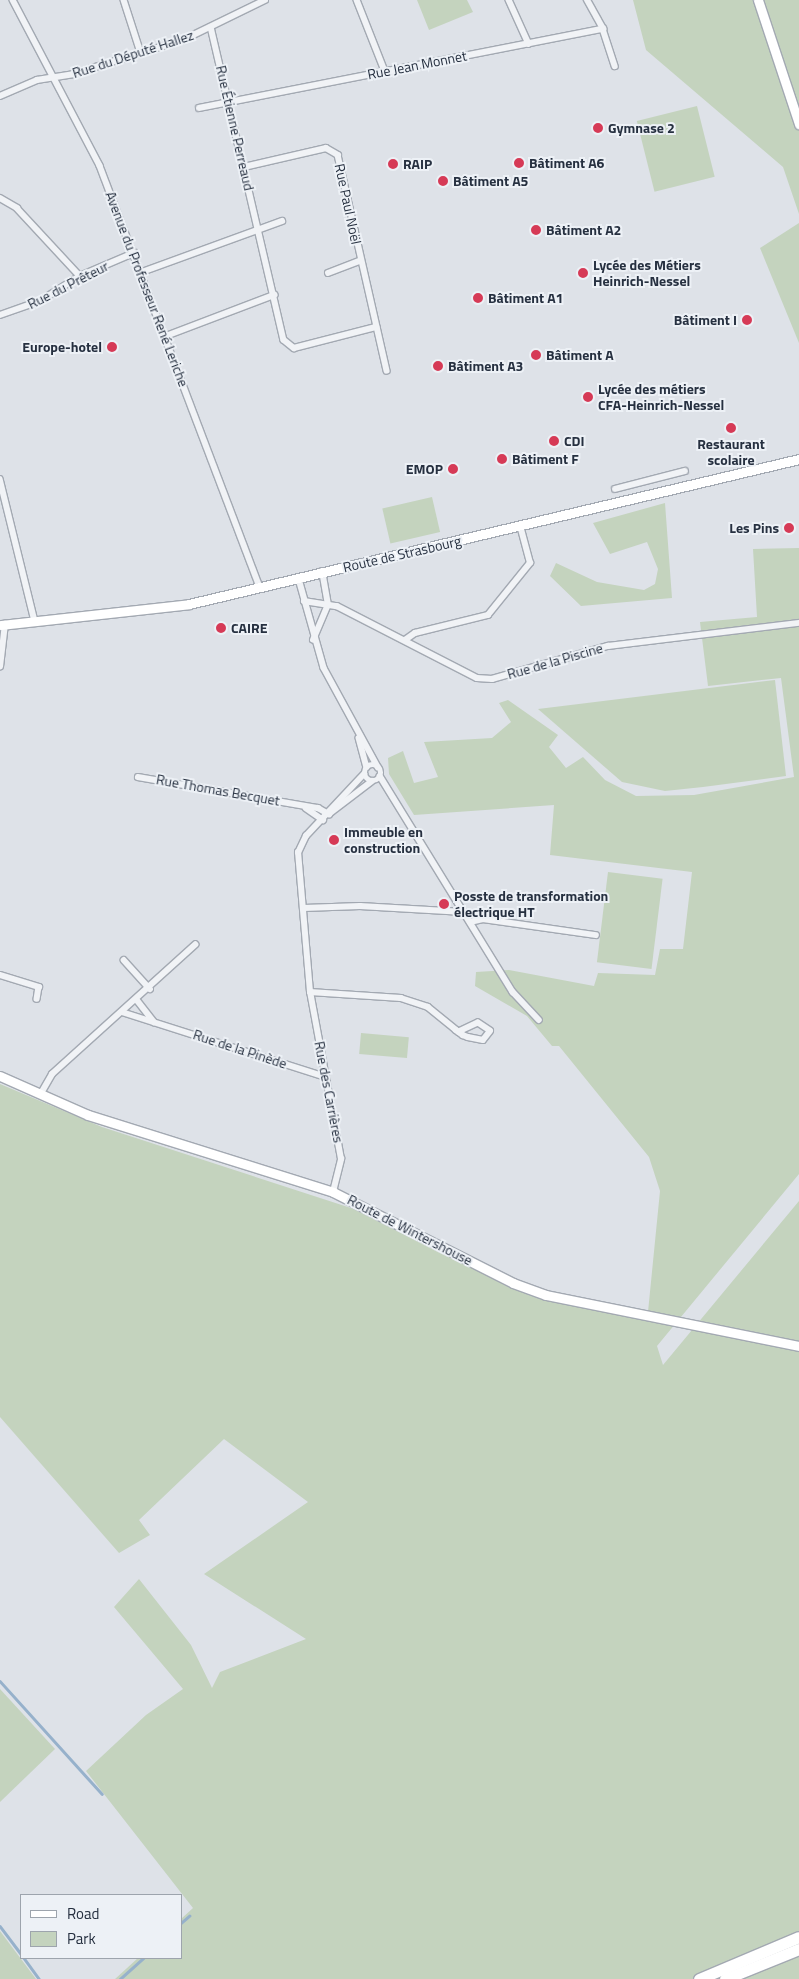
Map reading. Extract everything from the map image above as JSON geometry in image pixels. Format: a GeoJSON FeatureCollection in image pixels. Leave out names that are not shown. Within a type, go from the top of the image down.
{"type":"FeatureCollection","features":[{"type":"Feature","properties":{"kind":"highway"},"geometry":{"type":"LineString","coordinates":[[699,1979],[799,1937]]}},
{"type":"Feature","properties":{"kind":"highway"},"geometry":{"type":"LineString","coordinates":[[724,1979],[799,1949]]}},
{"type":"Feature","properties":{"kind":"main road"},"geometry":{"type":"LineString","coordinates":[[758,0],[799,124]]}},
{"type":"Feature","properties":{"kind":"main road","name":"Route de Strasbourg"},"geometry":{"type":"LineString","coordinates":[[3,624],[186,605],[799,458]]}},
{"type":"Feature","properties":{"kind":"main road","name":"Route de Wintershouse"},"geometry":{"type":"LineString","coordinates":[[0,1076],[88,1115],[333,1192],[513,1283],[546,1295],[799,1346]]}},
{"type":"Feature","properties":{"kind":"street","name":"Avenue du Professeur René Leriche"},"geometry":{"type":"LineString","coordinates":[[13,0],[100,166],[142,272],[260,587]]}},
{"type":"Feature","properties":{"kind":"street"},"geometry":{"type":"LineString","coordinates":[[124,0],[141,52]]}},
{"type":"Feature","properties":{"kind":"street","name":"Rue du Député Hallez"},"geometry":{"type":"LineString","coordinates":[[0,96],[54,77],[141,52],[211,27],[264,0]]}},
{"type":"Feature","properties":{"kind":"street"},"geometry":{"type":"LineString","coordinates":[[357,0],[385,71]]}},
{"type":"Feature","properties":{"kind":"street"},"geometry":{"type":"LineString","coordinates":[[509,0],[529,44]]}},
{"type":"Feature","properties":{"kind":"street"},"geometry":{"type":"LineString","coordinates":[[588,0],[603,29],[615,66]]}},
{"type":"Feature","properties":{"kind":"street","name":"Rue Étienne Perreaud"},"geometry":{"type":"LineString","coordinates":[[211,27],[284,340],[294,348],[376,327]]}},
{"type":"Feature","properties":{"kind":"street","name":"Rue Jean Monnet"},"geometry":{"type":"LineString","coordinates":[[200,108],[603,29]]}},
{"type":"Feature","properties":{"kind":"street","name":"Rue Paul Noël"},"geometry":{"type":"LineString","coordinates":[[244,167],[333,149],[387,370]]}},
{"type":"Feature","properties":{"kind":"street"},"geometry":{"type":"LineString","coordinates":[[0,198],[17,208],[80,276]]}},
{"type":"Feature","properties":{"kind":"street"},"geometry":{"type":"LineString","coordinates":[[142,272],[258,228],[282,221]]}},
{"type":"Feature","properties":{"kind":"street","name":"Rue du Prêteur"},"geometry":{"type":"LineString","coordinates":[[0,315],[40,301],[80,276],[134,253]]}},
{"type":"Feature","properties":{"kind":"street","name":"Rue Paul Noël"},"geometry":{"type":"LineString","coordinates":[[328,273],[360,261]]}},
{"type":"Feature","properties":{"kind":"street"},"geometry":{"type":"LineString","coordinates":[[166,336],[274,295]]}},
{"type":"Feature","properties":{"kind":"street"},"geometry":{"type":"LineString","coordinates":[[616,489],[685,472]]}},
{"type":"Feature","properties":{"kind":"street"},"geometry":{"type":"LineString","coordinates":[[0,479],[35,621]]}},
{"type":"Feature","properties":{"kind":"street"},"geometry":{"type":"LineString","coordinates":[[405,640],[416,632],[488,615],[530,563],[520,526]]}},
{"type":"Feature","properties":{"kind":"street"},"geometry":{"type":"LineString","coordinates":[[313,640],[328,605],[322,572]]}},
{"type":"Feature","properties":{"kind":"street"},"geometry":{"type":"LineString","coordinates":[[299,578],[313,640],[356,729],[378,767],[380,776],[396,798],[514,992],[539,1020]]}},
{"type":"Feature","properties":{"kind":"street","name":"Rue de la Piscine"},"geometry":{"type":"LineString","coordinates":[[304,601],[328,605],[405,640],[477,678],[492,679],[608,646],[799,623]]}},
{"type":"Feature","properties":{"kind":"street"},"geometry":{"type":"LineString","coordinates":[[0,667],[3,624]]}},
{"type":"Feature","properties":{"kind":"street"},"geometry":{"type":"LineString","coordinates":[[356,729],[366,767],[364,774],[396,798]]}},
{"type":"Feature","properties":{"kind":"street"},"geometry":{"type":"LineString","coordinates":[[366,767],[378,767]]}},
{"type":"Feature","properties":{"kind":"street","name":"Rue des Carrières"},"geometry":{"type":"LineString","coordinates":[[333,1192],[341,1159],[310,992],[298,853],[303,841],[364,774]]}},
{"type":"Feature","properties":{"kind":"street","name":"Rue des Carrières"},"geometry":{"type":"LineString","coordinates":[[329,814],[380,776]]}},
{"type":"Feature","properties":{"kind":"street","name":"Rue Thomas Becquet"},"geometry":{"type":"LineString","coordinates":[[138,777],[298,804],[329,814]]}},
{"type":"Feature","properties":{"kind":"street","name":"Rue Thomas Becquet"},"geometry":{"type":"LineString","coordinates":[[298,804],[323,820]]}},
{"type":"Feature","properties":{"kind":"street"},"geometry":{"type":"LineString","coordinates":[[304,908],[360,906],[464,912]]}},
{"type":"Feature","properties":{"kind":"street"},"geometry":{"type":"LineString","coordinates":[[470,922],[482,919],[596,935]]}},
{"type":"Feature","properties":{"kind":"street"},"geometry":{"type":"LineString","coordinates":[[40,1095],[52,1074],[150,989],[195,945]]}},
{"type":"Feature","properties":{"kind":"street"},"geometry":{"type":"LineString","coordinates":[[124,960],[150,989]]}},
{"type":"Feature","properties":{"kind":"street"},"geometry":{"type":"LineString","coordinates":[[0,975],[39,987],[36,999]]}},
{"type":"Feature","properties":{"kind":"street"},"geometry":{"type":"LineString","coordinates":[[310,992],[377,995],[416,1002],[459,1032],[483,1040],[490,1031],[478,1023],[459,1032]]}},
{"type":"Feature","properties":{"kind":"street"},"geometry":{"type":"LineString","coordinates":[[137,1000],[154,1022]]}},
{"type":"Feature","properties":{"kind":"street","name":"Rue de la Pinède"},"geometry":{"type":"LineString","coordinates":[[122,1012],[326,1077]]}},
{"type":"Feature","properties":{"kind":"green space"},"geometry":{"type":"Polygon","coordinates":[[[417,0],[467,0],[473,12],[429,30],[417,0]]]}},
{"type":"Feature","properties":{"kind":"green space"},"geometry":{"type":"Polygon","coordinates":[[[633,0],[799,0],[799,214],[783,167],[646,50],[633,0]]]}},
{"type":"Feature","properties":{"kind":"green space"},"geometry":{"type":"Polygon","coordinates":[[[697,106],[715,177],[655,192],[637,121],[697,106]]]}},
{"type":"Feature","properties":{"kind":"green space"},"geometry":{"type":"Polygon","coordinates":[[[799,223],[799,343],[760,248],[799,223]]]}},
{"type":"Feature","properties":{"kind":"green space"},"geometry":{"type":"Polygon","coordinates":[[[432,497],[440,532],[390,544],[382,508],[432,497]]]}},
{"type":"Feature","properties":{"kind":"green space"},"geometry":{"type":"Polygon","coordinates":[[[665,503],[672,598],[581,606],[550,576],[556,563],[597,582],[644,590],[655,584],[658,569],[647,542],[610,554],[593,523],[665,503]]]}},
{"type":"Feature","properties":{"kind":"green space"},"geometry":{"type":"Polygon","coordinates":[[[799,548],[799,1174],[657,1346],[663,1365],[799,1201],[799,1979],[115,1979],[137,1959],[182,1959],[182,1918],[193,1908],[86,1771],[146,1715],[183,1689],[114,1607],[139,1579],[191,1645],[212,1688],[220,1672],[306,1639],[204,1574],[308,1502],[224,1439],[139,1520],[150,1535],[119,1553],[0,1417],[0,1084],[102,1127],[354,1209],[531,1296],[648,1312],[660,1191],[649,1157],[559,1046],[552,1046],[527,1016],[475,986],[476,972],[509,970],[594,986],[598,973],[655,975],[660,949],[683,949],[692,872],[550,855],[554,805],[414,815],[389,774],[388,758],[403,751],[414,783],[438,777],[424,742],[492,738],[511,722],[499,703],[508,700],[558,735],[549,747],[566,768],[583,757],[605,780],[636,796],[694,795],[794,777],[781,678],[708,686],[700,622],[757,617],[753,549],[799,548]]]}},
{"type":"Feature","properties":{"kind":"green space"},"geometry":{"type":"Polygon","coordinates":[[[775,680],[786,776],[703,787],[665,791],[622,782],[538,709],[775,680]]]}},
{"type":"Feature","properties":{"kind":"green space"},"geometry":{"type":"Polygon","coordinates":[[[608,872],[663,879],[651,969],[597,962],[608,872]]]}},
{"type":"Feature","properties":{"kind":"green space"},"geometry":{"type":"Polygon","coordinates":[[[361,1033],[409,1037],[407,1058],[359,1054],[361,1033]]]}},
{"type":"Feature","properties":{"kind":"green space"},"geometry":{"type":"Polygon","coordinates":[[[0,1689],[55,1749],[0,1802],[0,1689]]]}},
{"type":"Feature","properties":{"kind":"green space"},"geometry":{"type":"Polygon","coordinates":[[[0,1931],[36,1979],[0,1979],[0,1931]]]}},
{"type":"Feature","properties":{"kind":"waterway"},"geometry":{"type":"LineString","coordinates":[[0,1681],[102,1794]]}},
{"type":"Feature","properties":{"kind":"waterway"},"geometry":{"type":"LineString","coordinates":[[182,1922],[189,1916]]}},
{"type":"Feature","properties":{"kind":"waterway"},"geometry":{"type":"LineString","coordinates":[[0,1926],[20,1953]]}},
{"type":"Feature","properties":{"kind":"waterway"},"geometry":{"type":"LineString","coordinates":[[25,1959],[39,1979]]}},
{"type":"Feature","properties":{"kind":"waterway"},"geometry":{"type":"LineString","coordinates":[[120,1979],[142,1959]]}},
{"type":"Feature","properties":{"kind":"place","name":"Gymnase 2"},"geometry":{"type":"Point","coordinates":[598,128]}},
{"type":"Feature","properties":{"kind":"place","name":"Bâtiment A6"},"geometry":{"type":"Point","coordinates":[519,163]}},
{"type":"Feature","properties":{"kind":"place","name":"RAIP"},"geometry":{"type":"Point","coordinates":[393,164]}},
{"type":"Feature","properties":{"kind":"place","name":"Bâtiment A5"},"geometry":{"type":"Point","coordinates":[443,181]}},
{"type":"Feature","properties":{"kind":"place","name":"Bâtiment A2"},"geometry":{"type":"Point","coordinates":[536,230]}},
{"type":"Feature","properties":{"kind":"place","name":"Lycée des Métiers Heinrich-Nessel"},"geometry":{"type":"Point","coordinates":[583,273]}},
{"type":"Feature","properties":{"kind":"place","name":"Bâtiment A1"},"geometry":{"type":"Point","coordinates":[478,298]}},
{"type":"Feature","properties":{"kind":"place","name":"Bâtiment I"},"geometry":{"type":"Point","coordinates":[747,320]}},
{"type":"Feature","properties":{"kind":"place","name":"Europe-hotel"},"geometry":{"type":"Point","coordinates":[112,347]}},
{"type":"Feature","properties":{"kind":"place","name":"Bâtiment A"},"geometry":{"type":"Point","coordinates":[536,355]}},
{"type":"Feature","properties":{"kind":"place","name":"Bâtiment A3"},"geometry":{"type":"Point","coordinates":[438,366]}},
{"type":"Feature","properties":{"kind":"place","name":"Lycée des métiers CFA-Heinrich-Nessel"},"geometry":{"type":"Point","coordinates":[588,397]}},
{"type":"Feature","properties":{"kind":"place","name":"Restaurant scolaire"},"geometry":{"type":"Point","coordinates":[731,428]}},
{"type":"Feature","properties":{"kind":"place","name":"CDI"},"geometry":{"type":"Point","coordinates":[554,441]}},
{"type":"Feature","properties":{"kind":"place","name":"Bâtiment F"},"geometry":{"type":"Point","coordinates":[502,459]}},
{"type":"Feature","properties":{"kind":"place","name":"EMOP"},"geometry":{"type":"Point","coordinates":[453,469]}},
{"type":"Feature","properties":{"kind":"place","name":"Les Pins"},"geometry":{"type":"Point","coordinates":[789,528]}},
{"type":"Feature","properties":{"kind":"place","name":"CAIRE"},"geometry":{"type":"Point","coordinates":[221,628]}},
{"type":"Feature","properties":{"kind":"place","name":"Immeuble en construction"},"geometry":{"type":"Point","coordinates":[334,840]}},
{"type":"Feature","properties":{"kind":"place","name":"Posste de transformation électrique HT"},"geometry":{"type":"Point","coordinates":[444,904]}}]}
